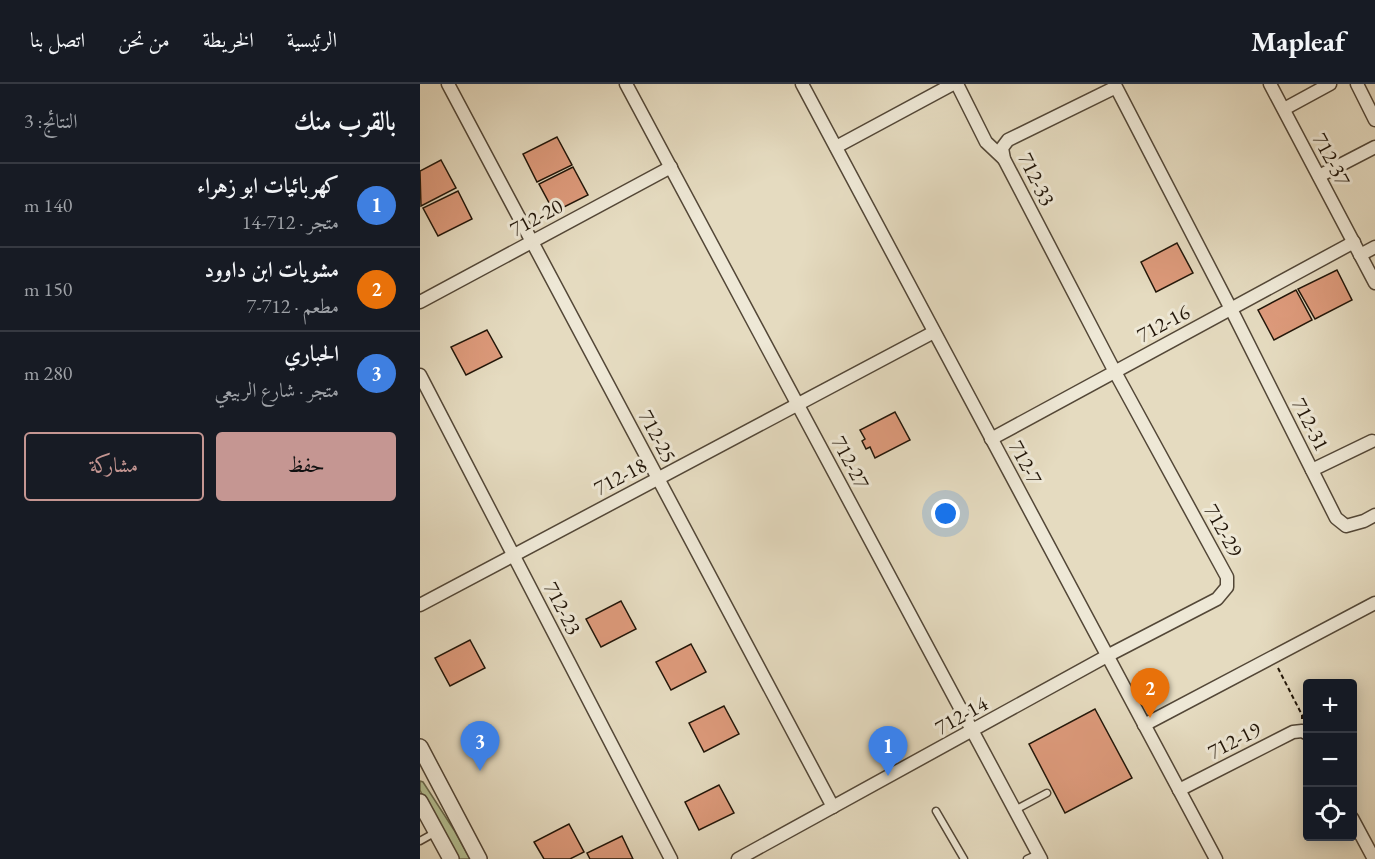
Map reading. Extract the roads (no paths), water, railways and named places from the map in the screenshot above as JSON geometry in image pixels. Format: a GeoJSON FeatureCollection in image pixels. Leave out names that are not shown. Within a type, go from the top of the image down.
{"type":"FeatureCollection","features":[{"type":"Feature","properties":{"kind":"street","name":"712-25"},"geometry":{"type":"LineString","coordinates":[[448,84],[833,807]]}},
{"type":"Feature","properties":{"kind":"street","name":"712-27"},"geometry":{"type":"LineString","coordinates":[[626,84],[1015,810],[1035,857]]}},
{"type":"Feature","properties":{"kind":"street","name":"712-7"},"geometry":{"type":"LineString","coordinates":[[802,84],[1216,859]]}},
{"type":"Feature","properties":{"kind":"street"},"geometry":{"type":"LineString","coordinates":[[836,147],[955,84],[986,142],[1004,159]]}},
{"type":"Feature","properties":{"kind":"street","name":"712-37"},"geometry":{"type":"LineString","coordinates":[[1270,84],[1375,283]]}},
{"type":"Feature","properties":{"kind":"street"},"geometry":{"type":"LineString","coordinates":[[1284,109],[1330,84]]}},
{"type":"Feature","properties":{"kind":"street"},"geometry":{"type":"LineString","coordinates":[[1357,84],[1375,120]]}},
{"type":"Feature","properties":{"kind":"street","name":"712-33"},"geometry":{"type":"LineString","coordinates":[[1115,372],[1004,159],[1002,148],[1008,140],[1115,86],[1231,309]]}},
{"type":"Feature","properties":{"kind":"street"},"geometry":{"type":"LineString","coordinates":[[1319,176],[1375,147]]}},
{"type":"Feature","properties":{"kind":"street","name":"712-20"},"geometry":{"type":"LineString","coordinates":[[420,302],[671,167]]}},
{"type":"Feature","properties":{"kind":"street","name":"712-16"},"geometry":{"type":"LineString","coordinates":[[992,439],[1354,242]]}},
{"type":"Feature","properties":{"kind":"street"},"geometry":{"type":"LineString","coordinates":[[1360,255],[1375,247]]}},
{"type":"Feature","properties":{"kind":"street","name":"712-31"},"geometry":{"type":"LineString","coordinates":[[1231,309],[1336,518],[1346,526],[1375,515]]}},
{"type":"Feature","properties":{"kind":"street","name":"712-18"},"geometry":{"type":"LineString","coordinates":[[420,605],[934,332]]}},
{"type":"Feature","properties":{"kind":"street","name":"712-29"},"geometry":{"type":"LineString","coordinates":[[1107,656],[1217,599],[1227,587],[1227,577],[1115,372]]}},
{"type":"Feature","properties":{"kind":"street","name":"712-23"},"geometry":{"type":"LineString","coordinates":[[420,375],[671,859]]}},
{"type":"Feature","properties":{"kind":"street"},"geometry":{"type":"LineString","coordinates":[[1312,470],[1372,441]]}},
{"type":"Feature","properties":{"kind":"street"},"geometry":{"type":"LineString","coordinates":[[1144,725],[1375,603]]}},
{"type":"Feature","properties":{"kind":"street","name":"712-14"},"geometry":{"type":"LineString","coordinates":[[738,859],[1107,656]]}},
{"type":"Feature","properties":{"kind":"street","name":"712-19"},"geometry":{"type":"LineString","coordinates":[[1179,790],[1293,732],[1303,733]]}},
{"type":"Feature","properties":{"kind":"street"},"geometry":{"type":"LineString","coordinates":[[422,757],[479,859]]}},
{"type":"Feature","properties":{"kind":"street"},"geometry":{"type":"LineString","coordinates":[[420,802],[451,859]]}},
{"type":"Feature","properties":{"kind":"street"},"geometry":{"type":"LineString","coordinates":[[1357,826],[1374,859]]}},
{"type":"Feature","properties":{"kind":"lane"},"geometry":{"type":"LineString","coordinates":[[1015,810],[1047,793]]}},
{"type":"Feature","properties":{"kind":"lane"},"geometry":{"type":"LineString","coordinates":[[936,812],[964,859]]}},
{"type":"Feature","properties":{"kind":"lane"},"geometry":{"type":"LineString","coordinates":[[420,841],[436,832]]}},
{"type":"Feature","properties":{"kind":"place","name":"مشويات ابن داوود"},"geometry":{"type":"Point","coordinates":[1150,718]}},
{"type":"Feature","properties":{"kind":"place","name":"الحباري"},"geometry":{"type":"Point","coordinates":[480,771]}},
{"type":"Feature","properties":{"kind":"place","name":"كهربائيات ابو زهراء"},"geometry":{"type":"Point","coordinates":[888,776]}}]}
